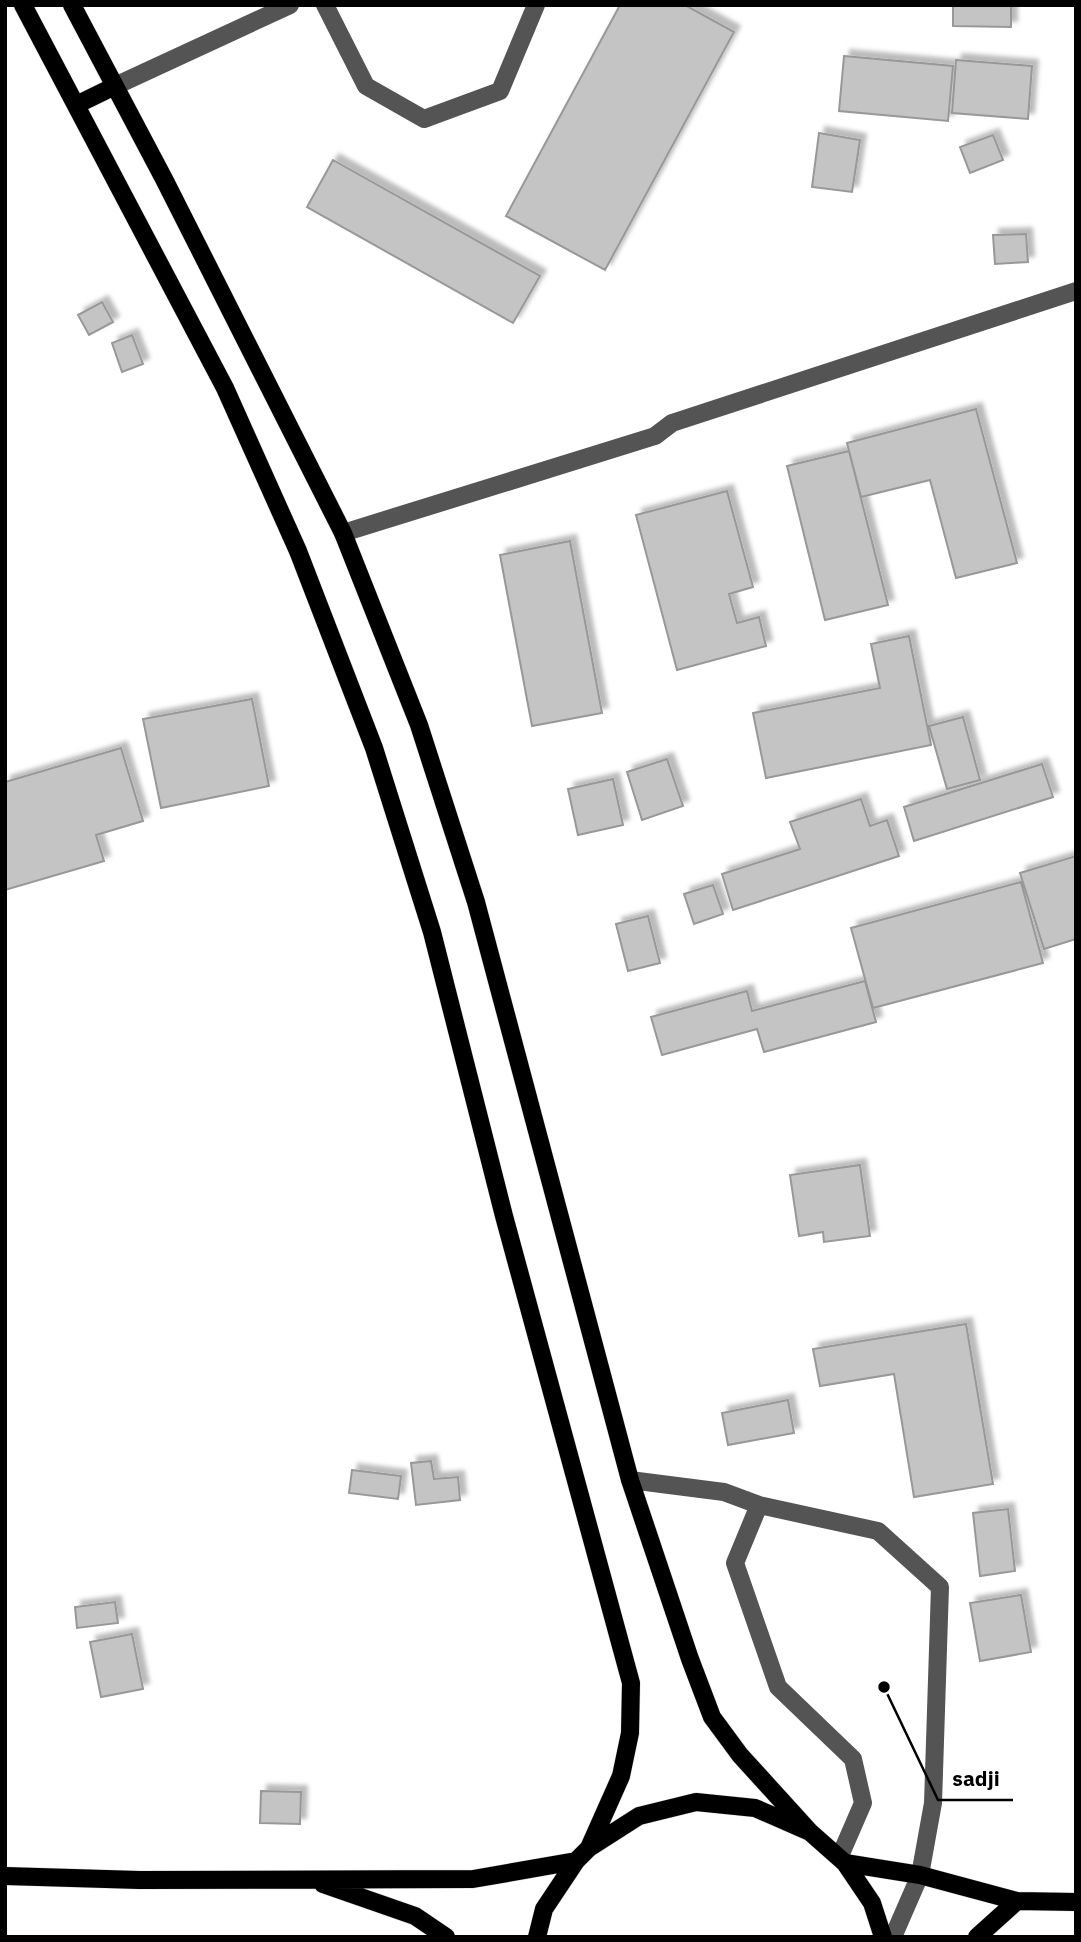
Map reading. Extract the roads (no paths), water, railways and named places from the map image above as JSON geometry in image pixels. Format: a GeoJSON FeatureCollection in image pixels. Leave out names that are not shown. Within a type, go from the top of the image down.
{"type":"FeatureCollection","features":[{"type":"Feature","properties":{"kind":"main road"},"geometry":{"type":"LineString","coordinates":[[23,5],[225,388],[298,551],[374,748],[432,932],[508,1230],[631,1683],[630,1733],[621,1776],[582,1855],[544,1909],[537,1937]]}},
{"type":"Feature","properties":{"kind":"main road"},"geometry":{"type":"LineString","coordinates":[[72,5],[253,351],[343,533],[419,725],[476,902],[630,1480],[712,1717],[740,1755],[810,1832],[842,1860],[872,1903],[883,1937]]}},
{"type":"Feature","properties":{"kind":"main road"},"geometry":{"type":"LineString","coordinates":[[76,105],[115,86]]}},
{"type":"Feature","properties":{"kind":"main road"},"geometry":{"type":"LineString","coordinates":[[5,1876],[139,1880],[473,1879],[582,1855],[639,1816],[696,1802],[755,1808],[810,1832]]}},
{"type":"Feature","properties":{"kind":"main road"},"geometry":{"type":"LineString","coordinates":[[842,1860],[920,1875],[1017,1901],[1076,1902]]}},
{"type":"Feature","properties":{"kind":"main road"},"geometry":{"type":"LineString","coordinates":[[310,1880],[415,1916],[446,1937]]}},
{"type":"Feature","properties":{"kind":"main road"},"geometry":{"type":"LineString","coordinates":[[977,1937],[1017,1901]]}},
{"type":"Feature","properties":{"kind":"street"},"geometry":{"type":"LineString","coordinates":[[115,86],[290,5]]}},
{"type":"Feature","properties":{"kind":"street"},"geometry":{"type":"LineString","coordinates":[[325,5],[366,86],[424,119],[500,91],[536,5]]}},
{"type":"Feature","properties":{"kind":"street"},"geometry":{"type":"LineString","coordinates":[[343,533],[655,436],[672,423],[1076,291]]}},
{"type":"Feature","properties":{"kind":"street"},"geometry":{"type":"LineString","coordinates":[[630,1480],[724,1492],[759,1506],[878,1531],[940,1587],[933,1803],[920,1875],[893,1937]]}},
{"type":"Feature","properties":{"kind":"street"},"geometry":{"type":"LineString","coordinates":[[759,1506],[735,1563],[779,1687],[853,1759],[863,1803],[842,1860]]}},
{"type":"Feature","properties":{"kind":"place","name":"sadji"},"geometry":{"type":"Point","coordinates":[884,1687]}}]}
